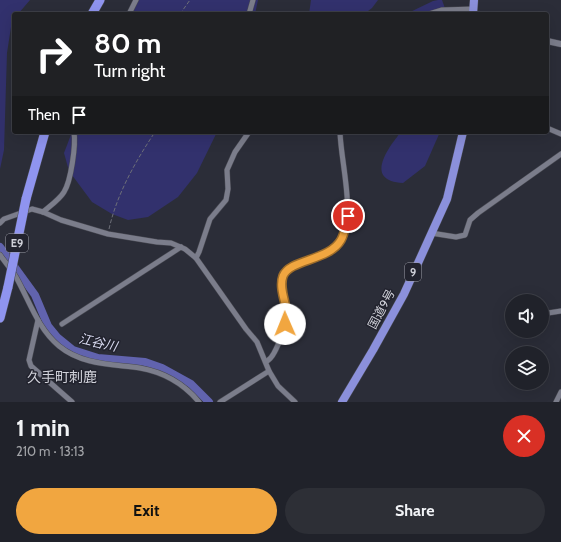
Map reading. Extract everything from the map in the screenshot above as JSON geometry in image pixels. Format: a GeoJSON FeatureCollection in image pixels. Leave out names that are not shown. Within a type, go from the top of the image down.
{"type":"FeatureCollection","features":[{"type":"Feature","properties":{"kind":"highway"},"geometry":{"type":"LineString","coordinates":[[93,12],[100,0]]}},
{"type":"Feature","properties":{"kind":"highway"},"geometry":{"type":"LineString","coordinates":[[474,0],[474,11]]}},
{"type":"Feature","properties":{"kind":"highway","name":"E9"},"geometry":{"type":"LineString","coordinates":[[0,318],[26,199],[44,134]]}},
{"type":"Feature","properties":{"kind":"highway","name":"国道9号"},"geometry":{"type":"LineString","coordinates":[[342,402],[404,294],[447,199],[463,134]]}},
{"type":"Feature","properties":{"kind":"street"},"geometry":{"type":"LineString","coordinates":[[130,12],[136,0]]}},
{"type":"Feature","properties":{"kind":"street"},"geometry":{"type":"LineString","coordinates":[[250,12],[253,0]]}},
{"type":"Feature","properties":{"kind":"street"},"geometry":{"type":"LineString","coordinates":[[436,12],[442,10],[474,11]]}},
{"type":"Feature","properties":{"kind":"street"},"geometry":{"type":"LineString","coordinates":[[549,41],[561,44]]}},
{"type":"Feature","properties":{"kind":"street"},"geometry":{"type":"LineString","coordinates":[[549,129],[561,134]]}},
{"type":"Feature","properties":{"kind":"street"},"geometry":{"type":"LineString","coordinates":[[43,212],[64,193],[68,183],[73,152],[74,134]]}},
{"type":"Feature","properties":{"kind":"street"},"geometry":{"type":"LineString","coordinates":[[196,258],[210,219],[226,200],[228,189],[227,170],[235,152],[248,134]]}},
{"type":"Feature","properties":{"kind":"street"},"geometry":{"type":"LineString","coordinates":[[266,362],[275,353],[285,324],[287,314],[282,287],[282,278],[285,271],[290,267],[326,254],[342,240],[348,216],[348,205],[340,146],[340,134]]}},
{"type":"Feature","properties":{"kind":"street"},"geometry":{"type":"LineString","coordinates":[[431,234],[456,237],[465,235],[470,220],[478,213],[561,154]]}},
{"type":"Feature","properties":{"kind":"street"},"geometry":{"type":"LineString","coordinates":[[0,223],[4,219],[32,209],[61,220],[108,234],[157,242],[172,242],[181,247],[196,258],[246,329],[257,342],[269,371],[278,386],[295,402]]}},
{"type":"Feature","properties":{"kind":"street"},"geometry":{"type":"LineString","coordinates":[[62,324],[181,247]]}},
{"type":"Feature","properties":{"kind":"street"},"geometry":{"type":"LineString","coordinates":[[0,255],[16,277],[38,320],[59,346],[74,356],[96,363],[140,368],[161,374],[176,382],[193,395],[199,402]]}},
{"type":"Feature","properties":{"kind":"street"},"geometry":{"type":"LineString","coordinates":[[549,313],[561,310]]}},
{"type":"Feature","properties":{"kind":"street"},"geometry":{"type":"LineString","coordinates":[[38,320],[29,360],[31,366],[72,402]]}},
{"type":"Feature","properties":{"kind":"street"},"geometry":{"type":"LineString","coordinates":[[220,402],[269,371]]}},
{"type":"Feature","properties":{"kind":"street"},"geometry":{"type":"LineString","coordinates":[[556,402],[561,392]]}},
{"type":"Feature","properties":{"kind":"path"},"geometry":{"type":"LineString","coordinates":[[181,12],[190,0]]}},
{"type":"Feature","properties":{"kind":"path"},"geometry":{"type":"LineString","coordinates":[[108,234],[118,198],[136,163],[154,134]]}},
{"type":"Feature","properties":{"kind":"shaded area"},"geometry":{"type":"Polygon","coordinates":[[[0,0],[30,0],[20,12],[12,12],[12,25],[7,53],[4,150],[0,169],[0,0]]]}},
{"type":"Feature","properties":{"kind":"shaded area"},"geometry":{"type":"Polygon","coordinates":[[[135,0],[258,0],[255,12],[127,12],[135,0]]]}},
{"type":"Feature","properties":{"kind":"shaded area"},"geometry":{"type":"Polygon","coordinates":[[[311,0],[378,0],[367,12],[309,12],[311,0]]]}},
{"type":"Feature","properties":{"kind":"shaded area"},"geometry":{"type":"Polygon","coordinates":[[[442,0],[446,12],[410,12],[433,1],[442,0]]]}},
{"type":"Feature","properties":{"kind":"shaded area"},"geometry":{"type":"Polygon","coordinates":[[[71,134],[216,134],[197,173],[178,197],[148,217],[128,220],[112,214],[92,202],[69,171],[64,153],[71,134]]]}},
{"type":"Feature","properties":{"kind":"shaded area"},"geometry":{"type":"Polygon","coordinates":[[[400,134],[439,134],[425,166],[403,183],[391,181],[384,177],[382,163],[390,147],[400,134]]]}},
{"type":"Feature","properties":{"kind":"waterway","name":"江谷川"},"geometry":{"type":"LineString","coordinates":[[0,247],[35,295],[48,326],[57,337],[73,350],[98,358],[145,362],[162,368],[191,384],[209,402]]}},
{"type":"Feature","properties":{"kind":"district","name":"久手町刺鹿"},"geometry":{"type":"Point","coordinates":[62,377]}},
{"type":"Feature","properties":{"kind":"route"},"geometry":{"type":"LineString","coordinates":[[285,324],[287,314],[282,287],[282,278],[285,271],[290,267],[326,254],[339,244],[342,240],[348,216]]}}]}
